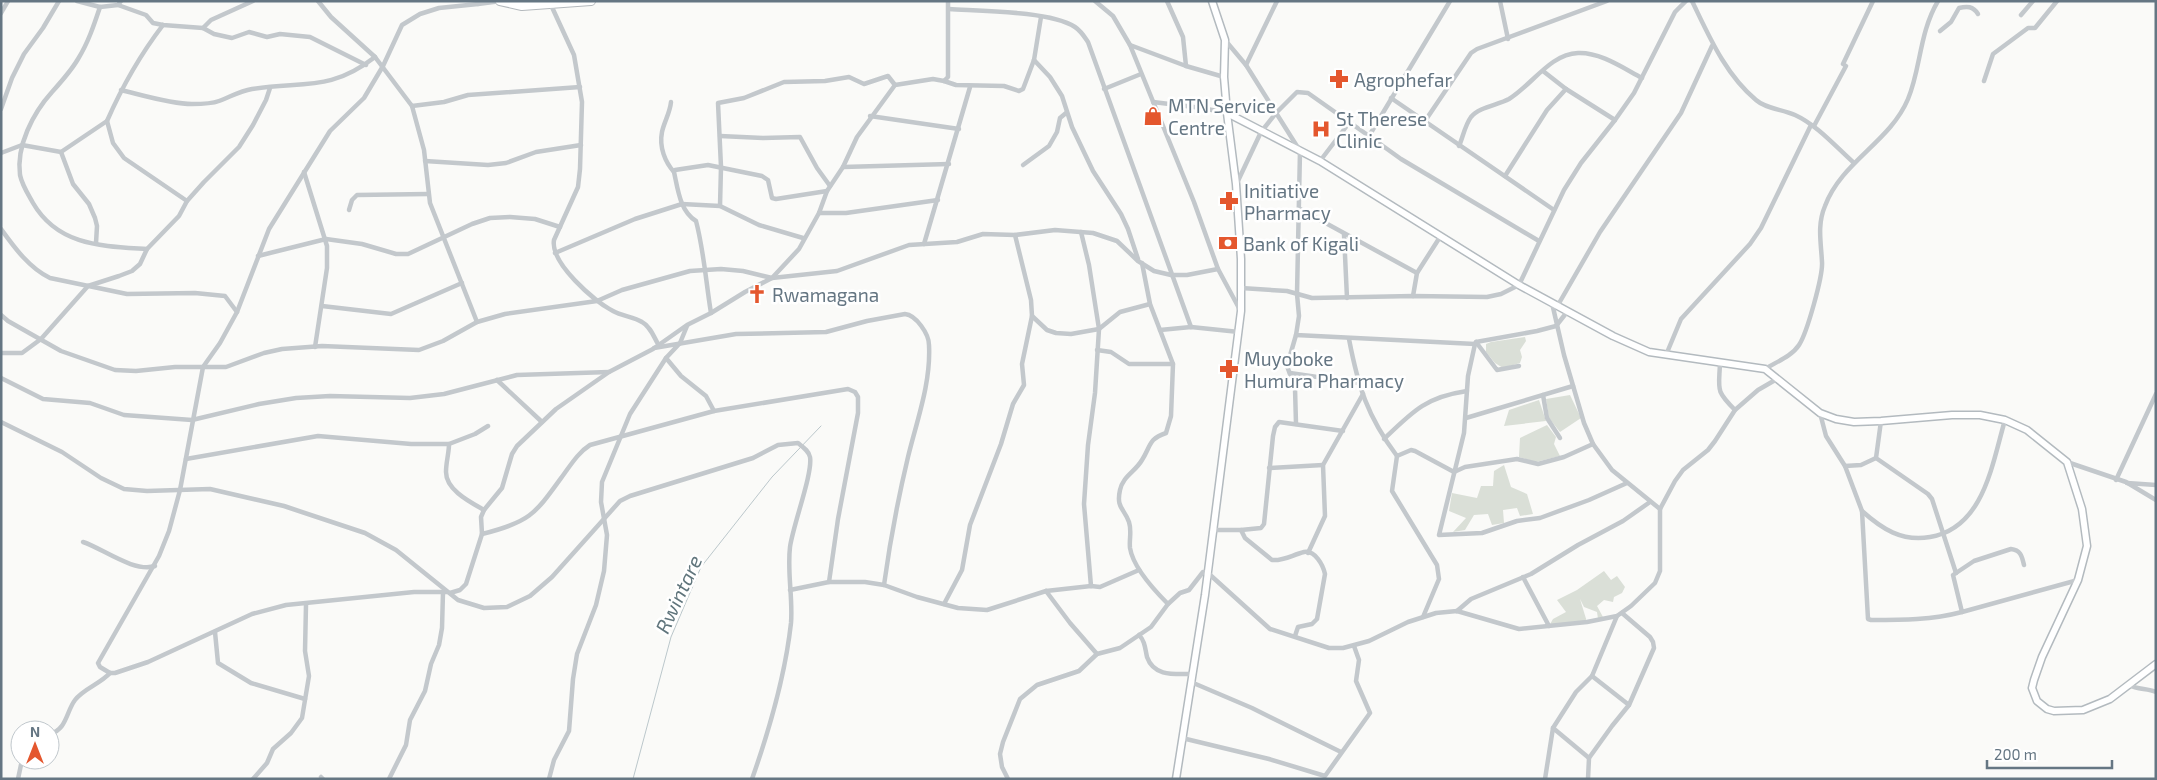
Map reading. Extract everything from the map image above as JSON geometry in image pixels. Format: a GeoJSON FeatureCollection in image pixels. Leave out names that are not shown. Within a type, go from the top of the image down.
{"type":"FeatureCollection","features":[{"type":"Feature","properties":{"kind":"highway"},"geometry":{"type":"LineString","coordinates":[[501,1],[522,6],[591,1]]}},
{"type":"Feature","properties":{"kind":"street"},"geometry":{"type":"LineString","coordinates":[[1,12],[8,1]]}},
{"type":"Feature","properties":{"kind":"street"},"geometry":{"type":"LineString","coordinates":[[1,109],[12,78],[24,54],[43,28],[59,1]]}},
{"type":"Feature","properties":{"kind":"street"},"geometry":{"type":"LineString","coordinates":[[77,1],[100,7],[119,3],[163,25],[202,28],[214,34],[232,38],[249,32],[267,37],[280,34],[310,37],[366,64]]}},
{"type":"Feature","properties":{"kind":"street"},"geometry":{"type":"LineString","coordinates":[[202,28],[211,20],[253,1]]}},
{"type":"Feature","properties":{"kind":"street"},"geometry":{"type":"LineString","coordinates":[[318,1],[331,17],[375,57],[412,106],[425,161],[428,194],[477,322]]}},
{"type":"Feature","properties":{"kind":"street"},"geometry":{"type":"LineString","coordinates":[[501,1],[478,2],[439,8],[409,20],[402,25],[383,66],[364,98],[330,130],[269,229],[237,312],[220,343],[203,367],[180,490],[160,556],[98,661],[100,667],[110,673],[116,673],[148,662],[259,612],[286,606],[414,592],[460,590],[466,584],[482,534],[481,516],[502,488],[512,454],[517,446],[542,422],[574,396],[610,372],[653,349],[680,343],[736,334],[826,332],[867,321],[905,314],[914,318],[929,342],[927,381],[891,533],[884,585]]}},
{"type":"Feature","properties":{"kind":"street"},"geometry":{"type":"LineString","coordinates":[[944,82],[948,77],[948,1]]}},
{"type":"Feature","properties":{"kind":"street"},"geometry":{"type":"LineString","coordinates":[[1095,1],[1112,16],[1130,45],[1194,202],[1218,269],[1241,311]]}},
{"type":"Feature","properties":{"kind":"street"},"geometry":{"type":"LineString","coordinates":[[1167,1],[1183,37],[1186,66]]}},
{"type":"Feature","properties":{"kind":"street"},"geometry":{"type":"LineString","coordinates":[[1198,637],[1239,332],[1242,288],[1236,184],[1226,113],[1224,77],[1225,40],[1212,1]]}},
{"type":"Feature","properties":{"kind":"street"},"geometry":{"type":"LineString","coordinates":[[1246,65],[1277,1]]}},
{"type":"Feature","properties":{"kind":"street"},"geometry":{"type":"LineString","coordinates":[[1369,136],[1450,1]]}},
{"type":"Feature","properties":{"kind":"street"},"geometry":{"type":"LineString","coordinates":[[1500,1],[1508,39]]}},
{"type":"Feature","properties":{"kind":"street"},"geometry":{"type":"LineString","coordinates":[[1425,122],[1471,53],[1477,49],[1607,1]]}},
{"type":"Feature","properties":{"kind":"street"},"geometry":{"type":"LineString","coordinates":[[1242,288],[1280,290],[1312,298],[1487,297],[1501,294],[1519,285],[1554,210],[1581,163],[1615,120],[1642,78],[1675,12],[1686,1]]}},
{"type":"Feature","properties":{"kind":"street"},"geometry":{"type":"LineString","coordinates":[[1692,1],[1712,46],[1757,102],[1795,115],[1811,125],[1854,163]]}},
{"type":"Feature","properties":{"kind":"street"},"geometry":{"type":"LineString","coordinates":[[1666,355],[1681,319],[1750,244],[1761,228],[1811,125],[1814,126],[1846,66],[1843,64],[1873,1]]}},
{"type":"Feature","properties":{"kind":"street"},"geometry":{"type":"LineString","coordinates":[[1765,369],[1793,352],[1805,334],[1821,275],[1820,222],[1833,188],[1854,163],[1869,151],[1886,131],[1908,99],[1926,28],[1938,1]]}},
{"type":"Feature","properties":{"kind":"street"},"geometry":{"type":"LineString","coordinates":[[1940,31],[1951,22],[1958,8],[1955,1]]}},
{"type":"Feature","properties":{"kind":"street"},"geometry":{"type":"LineString","coordinates":[[2021,15],[2033,1]]}},
{"type":"Feature","properties":{"kind":"street"},"geometry":{"type":"LineString","coordinates":[[1984,81],[1993,54],[2028,28],[2035,28],[2057,1]]}},
{"type":"Feature","properties":{"kind":"street"},"geometry":{"type":"LineString","coordinates":[[551,4],[571,46],[582,102],[578,187],[554,240],[555,253],[567,272],[598,301],[613,311],[642,322],[648,327],[658,344]]}},
{"type":"Feature","properties":{"kind":"street"},"geometry":{"type":"LineString","coordinates":[[1958,8],[1969,6],[1975,9],[1978,14]]}},
{"type":"Feature","properties":{"kind":"street"},"geometry":{"type":"LineString","coordinates":[[100,7],[89,38],[78,61],[39,109],[29,126],[22,145],[20,166],[22,182],[35,207],[46,222],[57,231],[78,241],[107,246],[146,249]]}},
{"type":"Feature","properties":{"kind":"street"},"geometry":{"type":"LineString","coordinates":[[948,9],[1041,17],[1063,21],[1083,33],[1088,42],[1191,328]]}},
{"type":"Feature","properties":{"kind":"street"},"geometry":{"type":"LineString","coordinates":[[653,349],[687,325],[772,278],[795,254],[819,213],[827,191],[843,166],[857,136],[870,116],[895,85],[933,79],[947,84],[970,86],[994,85],[1019,91],[1023,89],[1034,60],[1041,17]]}},
{"type":"Feature","properties":{"kind":"street"},"geometry":{"type":"LineString","coordinates":[[1,153],[22,145],[61,152],[107,121],[121,90],[149,43],[163,25]]}},
{"type":"Feature","properties":{"kind":"street"},"geometry":{"type":"LineString","coordinates":[[1225,40],[1246,65],[1300,151],[1298,316],[1296,335],[1288,360],[1296,394],[1296,424]]}},
{"type":"Feature","properties":{"kind":"street"},"geometry":{"type":"LineString","coordinates":[[1130,45],[1186,66],[1224,77]]}},
{"type":"Feature","properties":{"kind":"street"},"geometry":{"type":"LineString","coordinates":[[1660,509],[1612,470],[1593,444],[1573,386],[1556,326],[1555,304],[1600,232],[1680,113],[1712,46]]}},
{"type":"Feature","properties":{"kind":"street"},"geometry":{"type":"LineString","coordinates":[[1459,146],[1470,118],[1509,99],[1544,71],[1556,58],[1566,54],[1580,53],[1596,56],[1642,78]]}},
{"type":"Feature","properties":{"kind":"street"},"geometry":{"type":"LineString","coordinates":[[121,90],[190,104],[218,101],[241,91],[321,84],[342,78],[375,57]]}},
{"type":"Feature","properties":{"kind":"street"},"geometry":{"type":"LineString","coordinates":[[1034,60],[1054,83],[1062,96],[1066,113],[1092,170],[1121,214],[1128,229],[1140,262],[1150,304],[1173,364],[1171,416],[1168,430],[1166,433],[1155,437],[1136,468],[1126,477],[1120,491],[1118,505],[1129,523],[1130,550],[1139,570],[1168,604]]}},
{"type":"Feature","properties":{"kind":"street"},"geometry":{"type":"LineString","coordinates":[[1544,71],[1566,89],[1615,120]]}},
{"type":"Feature","properties":{"kind":"street"},"geometry":{"type":"LineString","coordinates":[[1104,88],[1141,74]]}},
{"type":"Feature","properties":{"kind":"street"},"geometry":{"type":"LineString","coordinates":[[720,206],[721,167],[718,103],[744,98],[779,83],[825,81],[849,77],[864,84],[888,76],[895,85]]}},
{"type":"Feature","properties":{"kind":"street"},"geometry":{"type":"LineString","coordinates":[[924,244],[949,164],[970,86]]}},
{"type":"Feature","properties":{"kind":"street"},"geometry":{"type":"LineString","coordinates":[[412,106],[444,102],[468,95],[580,87]]}},
{"type":"Feature","properties":{"kind":"street"},"geometry":{"type":"LineString","coordinates":[[1,353],[22,353],[41,339],[88,286],[132,270],[140,264],[146,249],[180,216],[188,201],[204,182],[239,147],[253,125],[270,88]]}},
{"type":"Feature","properties":{"kind":"street"},"geometry":{"type":"LineString","coordinates":[[1505,176],[1521,154],[1547,110],[1566,89]]}},
{"type":"Feature","properties":{"kind":"street"},"geometry":{"type":"LineString","coordinates":[[1236,184],[1262,132],[1276,113],[1296,92],[1308,93],[1401,159],[1539,241]]}},
{"type":"Feature","properties":{"kind":"street"},"geometry":{"type":"LineString","coordinates":[[1391,98],[1554,210]]}},
{"type":"Feature","properties":{"kind":"street"},"geometry":{"type":"LineString","coordinates":[[671,102],[670,110],[661,133],[665,160],[674,172],[682,204],[688,216],[696,221],[701,236],[704,271],[711,313]]}},
{"type":"Feature","properties":{"kind":"street"},"geometry":{"type":"LineString","coordinates":[[1153,102],[1226,113],[1320,161],[1519,285],[1613,336],[1649,352],[1765,369],[1820,413],[1836,419],[1854,422],[1980,416],[2004,420],[2038,437],[2067,462],[2116,480],[2156,485]]}},
{"type":"Feature","properties":{"kind":"street"},"geometry":{"type":"LineString","coordinates":[[1023,165],[1049,146],[1057,132],[1060,118],[1066,113]]}},
{"type":"Feature","properties":{"kind":"street"},"geometry":{"type":"LineString","coordinates":[[870,116],[959,129]]}},
{"type":"Feature","properties":{"kind":"street"},"geometry":{"type":"LineString","coordinates":[[107,121],[113,143],[124,158],[188,201]]}},
{"type":"Feature","properties":{"kind":"street"},"geometry":{"type":"LineString","coordinates":[[1320,161],[1349,123]]}},
{"type":"Feature","properties":{"kind":"street"},"geometry":{"type":"LineString","coordinates":[[720,136],[800,137],[817,168],[830,186]]}},
{"type":"Feature","properties":{"kind":"street"},"geometry":{"type":"LineString","coordinates":[[425,161],[488,165],[506,163],[536,152],[580,145]]}},
{"type":"Feature","properties":{"kind":"street"},"geometry":{"type":"LineString","coordinates":[[61,152],[73,184],[89,204],[95,218],[97,226],[96,243]]}},
{"type":"Feature","properties":{"kind":"street"},"geometry":{"type":"LineString","coordinates":[[843,166],[949,164]]}},
{"type":"Feature","properties":{"kind":"street"},"geometry":{"type":"LineString","coordinates":[[674,172],[678,168],[698,165],[721,167],[766,177],[769,194],[772,198],[776,199],[827,191]]}},
{"type":"Feature","properties":{"kind":"street"},"geometry":{"type":"LineString","coordinates":[[304,172],[326,239],[327,268],[314,347]]}},
{"type":"Feature","properties":{"kind":"street"},"geometry":{"type":"LineString","coordinates":[[349,210],[352,200],[357,195],[428,194]]}},
{"type":"Feature","properties":{"kind":"street"},"geometry":{"type":"LineString","coordinates":[[819,213],[853,212],[938,200]]}},
{"type":"Feature","properties":{"kind":"street"},"geometry":{"type":"LineString","coordinates":[[555,253],[635,219],[682,204],[720,206],[759,225],[804,238]]}},
{"type":"Feature","properties":{"kind":"street"},"geometry":{"type":"LineString","coordinates":[[1300,209],[1417,273]]}},
{"type":"Feature","properties":{"kind":"street"},"geometry":{"type":"LineString","coordinates":[[258,256],[326,239],[362,244],[401,255],[408,254],[444,236],[490,218],[535,219],[560,227]]}},
{"type":"Feature","properties":{"kind":"street"},"geometry":{"type":"LineString","coordinates":[[1,229],[12,245],[42,274],[50,278],[143,295],[195,293],[225,296],[237,312]]}},
{"type":"Feature","properties":{"kind":"street"},"geometry":{"type":"LineString","coordinates":[[1,315],[61,351],[115,370],[136,371],[175,367],[232,365],[264,353],[282,349],[314,347],[419,350],[443,341],[477,322],[506,314],[598,301],[622,290],[690,271],[721,269],[743,271],[772,278],[837,271],[909,245],[957,242],[983,234],[1015,235],[1042,230],[1081,232],[1101,235],[1117,241],[1140,262],[1154,270],[1172,275],[1187,276],[1218,269]]}},
{"type":"Feature","properties":{"kind":"street"},"geometry":{"type":"LineString","coordinates":[[1081,232],[1090,265],[1099,329],[1096,393],[1088,445],[1084,504],[1091,586]]}},
{"type":"Feature","properties":{"kind":"street"},"geometry":{"type":"LineString","coordinates":[[1344,234],[1347,298]]}},
{"type":"Feature","properties":{"kind":"street"},"geometry":{"type":"LineString","coordinates":[[944,604],[962,570],[970,525],[1001,444],[1013,404],[1024,385],[1022,364],[1032,316],[1029,288],[1015,235]]}},
{"type":"Feature","properties":{"kind":"street"},"geometry":{"type":"LineString","coordinates":[[1413,296],[1417,273],[1440,237]]}},
{"type":"Feature","properties":{"kind":"street"},"geometry":{"type":"LineString","coordinates":[[322,306],[391,314],[462,283]]}},
{"type":"Feature","properties":{"kind":"street"},"geometry":{"type":"LineString","coordinates":[[1032,316],[1048,330],[1056,333],[1071,334],[1099,329],[1120,312],[1150,304]]}},
{"type":"Feature","properties":{"kind":"street"},"geometry":{"type":"LineString","coordinates":[[1296,335],[1349,339],[1429,340],[1476,343],[1556,326],[1567,312]]}},
{"type":"Feature","properties":{"kind":"street"},"geometry":{"type":"LineString","coordinates":[[549,779],[554,760],[569,731],[576,654],[600,590],[606,556],[605,517],[601,502],[602,482],[630,414],[666,358],[680,343],[687,325]]}},
{"type":"Feature","properties":{"kind":"street"},"geometry":{"type":"LineString","coordinates":[[1160,330],[1191,328],[1239,332]]}},
{"type":"Feature","properties":{"kind":"street"},"geometry":{"type":"LineString","coordinates":[[1349,339],[1358,383],[1384,439],[1397,456],[1392,491],[1439,573],[1439,579],[1423,617]]}},
{"type":"Feature","properties":{"kind":"street"},"geometry":{"type":"LineString","coordinates":[[1476,343],[1497,370],[1519,366]]}},
{"type":"Feature","properties":{"kind":"street"},"geometry":{"type":"LineString","coordinates":[[1476,343],[1467,391],[1466,418],[1438,535],[1482,533],[1518,521],[1540,518],[1590,500],[1627,483]]}},
{"type":"Feature","properties":{"kind":"street"},"geometry":{"type":"LineString","coordinates":[[1097,350],[1111,352],[1129,364],[1173,364]]}},
{"type":"Feature","properties":{"kind":"street"},"geometry":{"type":"LineString","coordinates":[[666,358],[681,376],[706,396],[714,411]]}},
{"type":"Feature","properties":{"kind":"street"},"geometry":{"type":"LineString","coordinates":[[1720,362],[1719,392],[1721,397],[1735,410]]}},
{"type":"Feature","properties":{"kind":"street"},"geometry":{"type":"LineString","coordinates":[[1,378],[43,399],[90,403],[124,415],[192,420],[259,404],[296,398],[330,396],[410,398],[444,394],[496,380],[530,374],[610,372]]}},
{"type":"Feature","properties":{"kind":"street"},"geometry":{"type":"LineString","coordinates":[[1290,373],[1358,383]]}},
{"type":"Feature","properties":{"kind":"street"},"geometry":{"type":"LineString","coordinates":[[1008,779],[1002,767],[1000,754],[1020,699],[1037,685],[1079,671],[1097,654],[1120,648],[1158,620],[1168,604],[1180,593],[1189,590],[1203,572],[1208,573],[1270,629],[1329,648],[1354,646],[1369,641],[1408,622],[1436,613],[1457,611],[1509,628],[1525,629],[1587,622],[1617,616],[1654,583],[1660,571],[1660,509],[1683,470],[1708,450],[1735,410],[1758,390],[1776,379]]}},
{"type":"Feature","properties":{"kind":"street"},"geometry":{"type":"LineString","coordinates":[[496,380],[542,422]]}},
{"type":"Feature","properties":{"kind":"street"},"geometry":{"type":"LineString","coordinates":[[1466,418],[1573,386]]}},
{"type":"Feature","properties":{"kind":"street"},"geometry":{"type":"LineString","coordinates":[[482,534],[511,527],[534,513],[583,450],[590,445],[623,434],[714,411],[842,389],[855,392],[858,397],[858,413],[838,519],[829,582]]}},
{"type":"Feature","properties":{"kind":"street"},"geometry":{"type":"LineString","coordinates":[[1384,439],[1420,406],[1446,394],[1467,391]]}},
{"type":"Feature","properties":{"kind":"street"},"geometry":{"type":"LineString","coordinates":[[1308,553],[1325,516],[1323,465],[1363,394]]}},
{"type":"Feature","properties":{"kind":"street"},"geometry":{"type":"LineString","coordinates":[[2116,480],[2156,394]]}},
{"type":"Feature","properties":{"kind":"street"},"geometry":{"type":"LineString","coordinates":[[1543,395],[1547,418],[1560,438]]}},
{"type":"Feature","properties":{"kind":"street"},"geometry":{"type":"LineString","coordinates":[[1176,779],[1208,573],[1230,396]]}},
{"type":"Feature","properties":{"kind":"street"},"geometry":{"type":"LineString","coordinates":[[1820,413],[1826,436],[1845,466],[1862,511],[1869,620],[1925,619],[1962,612],[2078,580]]}},
{"type":"Feature","properties":{"kind":"street"},"geometry":{"type":"LineString","coordinates":[[1862,511],[1879,526],[1906,538],[1921,539],[1942,535],[1960,526],[1974,510],[1990,473],[2004,420]]}},
{"type":"Feature","properties":{"kind":"street"},"geometry":{"type":"LineString","coordinates":[[1876,458],[1881,421]]}},
{"type":"Feature","properties":{"kind":"street"},"geometry":{"type":"LineString","coordinates":[[1,422],[62,452],[101,478],[124,489],[147,491],[210,489],[284,506],[365,534],[396,550],[447,592],[469,604],[484,608],[507,607],[524,599],[552,577],[620,501],[630,496],[753,458],[778,445],[798,443],[806,450],[810,457],[809,471],[792,529],[789,555],[791,624],[783,672],[766,737],[752,779]]}},
{"type":"Feature","properties":{"kind":"street"},"geometry":{"type":"LineString","coordinates":[[1213,530],[1261,528],[1264,524],[1269,468],[1276,427],[1279,422],[1322,430],[1343,431]]}},
{"type":"Feature","properties":{"kind":"street"},"geometry":{"type":"LineString","coordinates":[[186,459],[318,436],[411,444],[449,444],[475,434],[488,426]]}},
{"type":"Feature","properties":{"kind":"street"},"geometry":{"type":"LineString","coordinates":[[449,444],[446,475],[448,482],[463,496],[484,510]]}},
{"type":"Feature","properties":{"kind":"street"},"geometry":{"type":"LineString","coordinates":[[1454,472],[1466,467],[1517,459],[1538,464],[1564,457],[1593,444]]}},
{"type":"Feature","properties":{"kind":"street"},"geometry":{"type":"LineString","coordinates":[[1397,456],[1411,450],[1415,451],[1454,472]]}},
{"type":"Feature","properties":{"kind":"street"},"geometry":{"type":"LineString","coordinates":[[1845,466],[1858,466],[1876,458]]}},
{"type":"Feature","properties":{"kind":"street"},"geometry":{"type":"LineString","coordinates":[[1876,458],[1928,494],[1934,503],[1942,535],[1956,574]]}},
{"type":"Feature","properties":{"kind":"street"},"geometry":{"type":"LineString","coordinates":[[2067,462],[2082,509],[2086,546],[2078,580],[2042,657],[2034,680],[2032,688],[2036,702],[2054,711],[2083,710],[2110,699],[2156,664]]}},
{"type":"Feature","properties":{"kind":"street"},"geometry":{"type":"LineString","coordinates":[[1269,468],[1323,465]]}},
{"type":"Feature","properties":{"kind":"street"},"geometry":{"type":"LineString","coordinates":[[2126,482],[2156,500]]}},
{"type":"Feature","properties":{"kind":"street"},"geometry":{"type":"LineString","coordinates":[[1457,611],[1471,599],[1523,577],[1623,520],[1650,502]]}},
{"type":"Feature","properties":{"kind":"street"},"geometry":{"type":"LineString","coordinates":[[1240,530],[1245,538],[1272,560],[1279,561],[1305,552],[1320,560],[1325,574],[1317,619],[1312,624],[1298,628],[1294,636]]}},
{"type":"Feature","properties":{"kind":"street"},"geometry":{"type":"LineString","coordinates":[[83,542],[97,546],[100,550],[117,559],[140,566],[154,567],[160,560]]}},
{"type":"Feature","properties":{"kind":"street"},"geometry":{"type":"LineString","coordinates":[[1962,612],[1952,578],[1956,574],[1974,561],[2011,549],[2019,551],[2024,565]]}},
{"type":"Feature","properties":{"kind":"street"},"geometry":{"type":"LineString","coordinates":[[790,590],[829,582],[850,581],[884,585],[958,608],[987,610],[1046,591],[1091,586],[1100,587],[1139,570]]}},
{"type":"Feature","properties":{"kind":"street"},"geometry":{"type":"LineString","coordinates":[[1523,577],[1549,626]]}},
{"type":"Feature","properties":{"kind":"street"},"geometry":{"type":"LineString","coordinates":[[1046,591],[1097,654]]}},
{"type":"Feature","properties":{"kind":"street"},"geometry":{"type":"LineString","coordinates":[[389,779],[406,745],[410,720],[429,680],[431,664],[439,645],[447,592]]}},
{"type":"Feature","properties":{"kind":"street"},"geometry":{"type":"LineString","coordinates":[[254,779],[267,763],[274,749],[298,726],[302,718],[309,669],[305,651],[306,604]]}},
{"type":"Feature","properties":{"kind":"street"},"geometry":{"type":"LineString","coordinates":[[1588,779],[1589,758],[1629,705],[1654,645],[1650,637],[1622,613]]}},
{"type":"Feature","properties":{"kind":"street"},"geometry":{"type":"LineString","coordinates":[[1545,779],[1553,728],[1576,692],[1592,676],[1617,616]]}},
{"type":"Feature","properties":{"kind":"street"},"geometry":{"type":"LineString","coordinates":[[215,632],[218,663],[251,683],[305,699]]}},
{"type":"Feature","properties":{"kind":"street"},"geometry":{"type":"LineString","coordinates":[[1139,634],[1144,642],[1149,661],[1157,670],[1171,674],[1192,674]]}},
{"type":"Feature","properties":{"kind":"street"},"geometry":{"type":"LineString","coordinates":[[1182,738],[1269,759],[1325,776],[1370,713],[1356,681],[1359,660],[1354,646]]}},
{"type":"Feature","properties":{"kind":"street"},"geometry":{"type":"LineString","coordinates":[[60,727],[76,698],[110,673]]}},
{"type":"Feature","properties":{"kind":"street"},"geometry":{"type":"LineString","coordinates":[[1592,676],[1629,705]]}},
{"type":"Feature","properties":{"kind":"street"},"geometry":{"type":"LineString","coordinates":[[1191,682],[1252,708],[1341,752]]}},
{"type":"Feature","properties":{"kind":"street"},"geometry":{"type":"LineString","coordinates":[[2129,685],[2138,690],[2150,689],[2156,692]]}},
{"type":"Feature","properties":{"kind":"street"},"geometry":{"type":"LineString","coordinates":[[1553,728],[1589,758]]}},
{"type":"Feature","properties":{"kind":"shaded area"},"geometry":{"type":"Polygon","coordinates":[[[1525,337],[1526,341],[1520,350],[1522,357],[1520,363],[1503,368],[1495,363],[1486,352],[1486,344],[1491,342],[1525,337]]]}},
{"type":"Feature","properties":{"kind":"shaded area"},"geometry":{"type":"Polygon","coordinates":[[[1570,395],[1581,418],[1560,432],[1549,418],[1546,399],[1570,395]]]}},
{"type":"Feature","properties":{"kind":"shaded area"},"geometry":{"type":"Polygon","coordinates":[[[1539,400],[1546,421],[1504,426],[1509,410],[1539,400]]]}},
{"type":"Feature","properties":{"kind":"shaded area"},"geometry":{"type":"Polygon","coordinates":[[[1547,425],[1556,437],[1554,444],[1560,456],[1536,462],[1519,457],[1520,438],[1547,425]]]}},
{"type":"Feature","properties":{"kind":"shaded area"},"geometry":{"type":"Polygon","coordinates":[[[1504,465],[1511,487],[1527,494],[1533,514],[1520,516],[1517,508],[1503,510],[1504,523],[1492,525],[1488,514],[1474,515],[1465,530],[1453,532],[1466,518],[1449,511],[1452,493],[1477,498],[1481,486],[1493,486],[1494,471],[1504,465]]]}},
{"type":"Feature","properties":{"kind":"shaded area"},"geometry":{"type":"Polygon","coordinates":[[[1604,571],[1611,580],[1617,576],[1625,587],[1622,593],[1614,597],[1613,602],[1604,600],[1597,606],[1603,617],[1598,619],[1597,612],[1584,607],[1580,599],[1587,622],[1549,626],[1553,619],[1566,612],[1557,600],[1577,590],[1604,571]]]}},
{"type":"Feature","properties":{"kind":"waterway","name":"Rwintare"},"geometry":{"type":"LineString","coordinates":[[633,779],[671,637],[701,567],[772,477],[821,426]]}},
{"type":"Feature","properties":{"kind":"place","name":"Agrophefar"},"geometry":{"type":"Point","coordinates":[1339,79]}},
{"type":"Feature","properties":{"kind":"place","name":"MTN Service Centre"},"geometry":{"type":"Point","coordinates":[1153,116]}},
{"type":"Feature","properties":{"kind":"place","name":"St Therese Clinic"},"geometry":{"type":"Point","coordinates":[1321,129]}},
{"type":"Feature","properties":{"kind":"place","name":"Initiative Pharmacy"},"geometry":{"type":"Point","coordinates":[1229,201]}},
{"type":"Feature","properties":{"kind":"place","name":"Bank of Kigali"},"geometry":{"type":"Point","coordinates":[1228,243]}},
{"type":"Feature","properties":{"kind":"place","name":"Rwamagana"},"geometry":{"type":"Point","coordinates":[757,294]}},
{"type":"Feature","properties":{"kind":"place","name":"Muyoboke Humura Pharmacy"},"geometry":{"type":"Point","coordinates":[1229,369]}}]}
